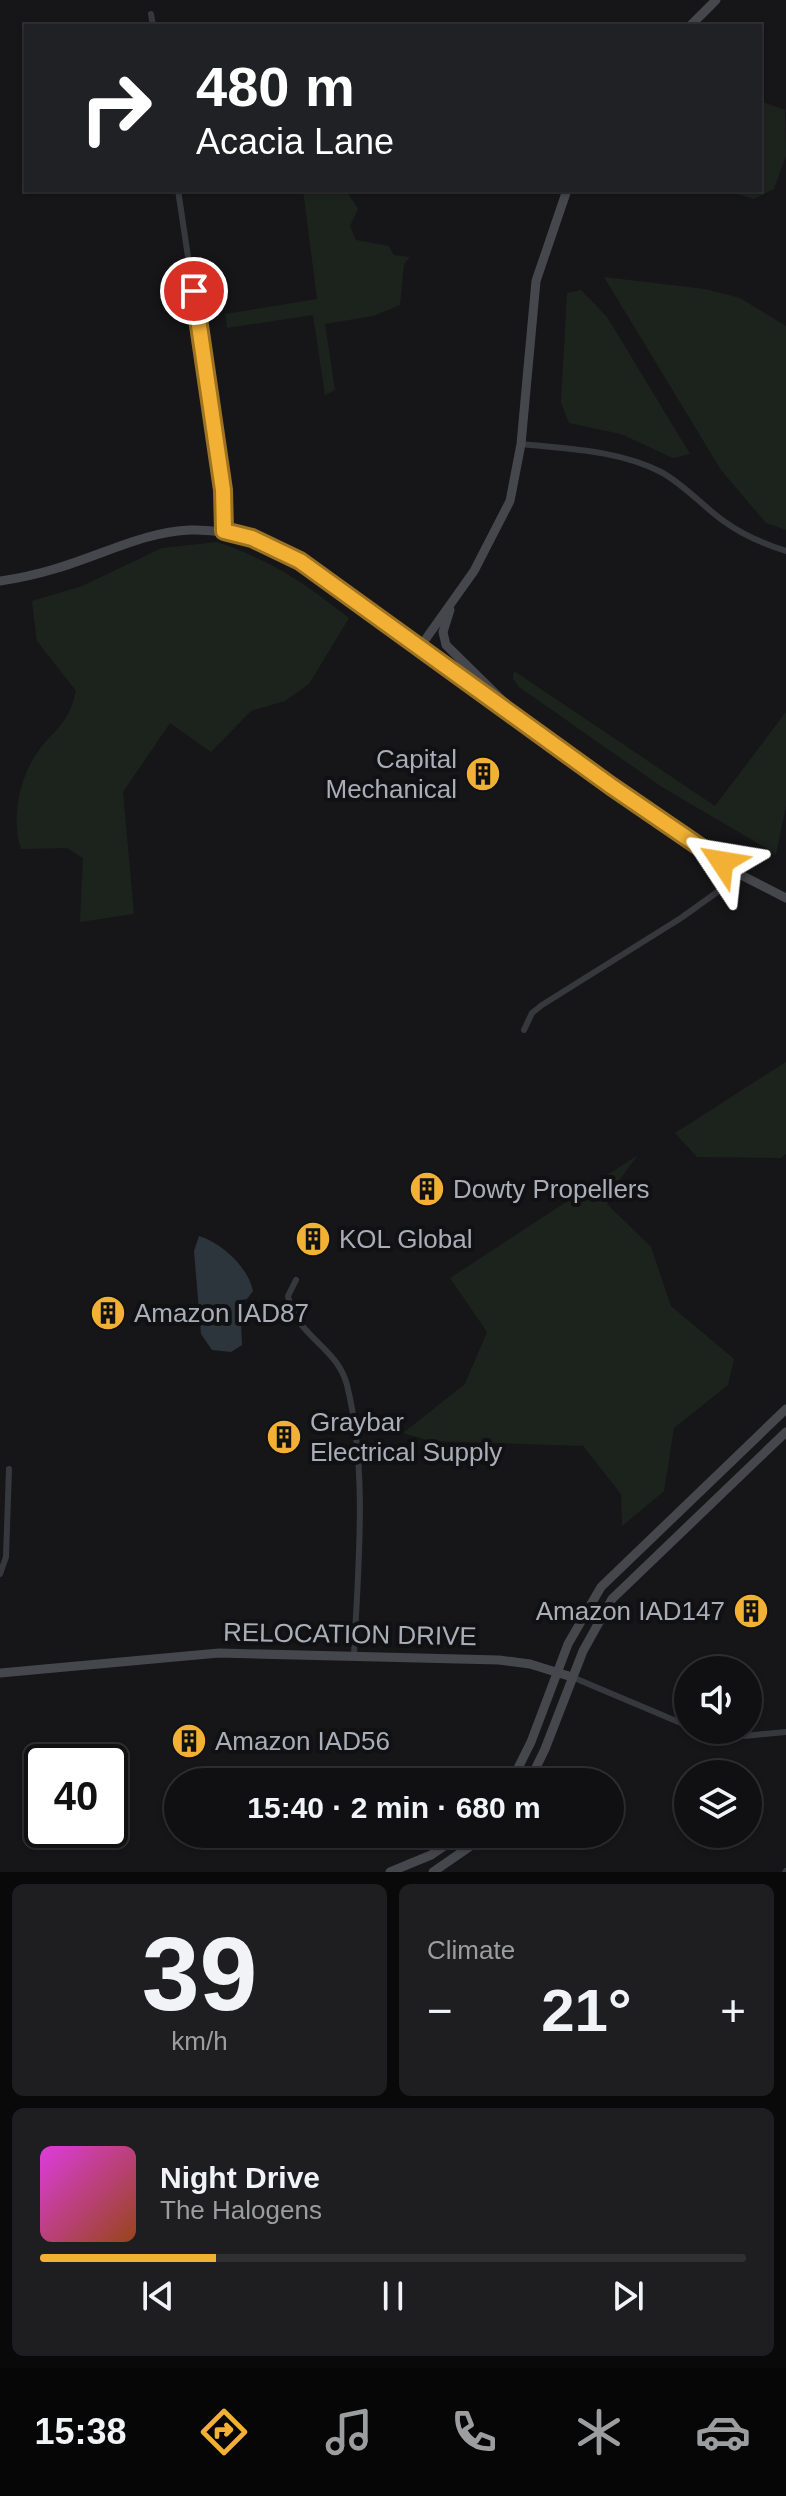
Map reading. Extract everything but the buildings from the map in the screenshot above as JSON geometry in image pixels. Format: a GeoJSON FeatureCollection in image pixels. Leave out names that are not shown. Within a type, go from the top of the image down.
{"type":"FeatureCollection","features":[{"type":"Feature","properties":{"kind":"street"},"geometry":{"type":"LineString","coordinates":[[692,24],[716,0]]}},
{"type":"Feature","properties":{"kind":"street"},"geometry":{"type":"LineString","coordinates":[[151,14],[153,24]]}},
{"type":"Feature","properties":{"kind":"street"},"geometry":{"type":"LineString","coordinates":[[178,192],[223,490],[224,531]]}},
{"type":"Feature","properties":{"kind":"street"},"geometry":{"type":"LineString","coordinates":[[420,647],[501,525],[517,477],[536,281],[566,192]]}},
{"type":"Feature","properties":{"kind":"street"},"geometry":{"type":"LineString","coordinates":[[521,444],[601,453],[649,466],[675,481],[740,532],[786,551]]}},
{"type":"Feature","properties":{"kind":"street"},"geometry":{"type":"LineString","coordinates":[[0,581],[68,565],[152,534],[224,531],[252,538],[300,561],[741,875],[786,898]]}},
{"type":"Feature","properties":{"kind":"street"},"geometry":{"type":"LineString","coordinates":[[452,602],[443,632],[448,648],[532,729]]}},
{"type":"Feature","properties":{"kind":"street"},"geometry":{"type":"LineString","coordinates":[[524,1030],[532,1013],[542,1005],[681,918],[741,875]]}},
{"type":"Feature","properties":{"kind":"street"},"geometry":{"type":"LineString","coordinates":[[296,1280],[288,1296],[296,1323],[326,1349],[338,1364],[347,1384],[358,1473],[354,1654]]}},
{"type":"Feature","properties":{"kind":"street"},"geometry":{"type":"LineString","coordinates":[[518,1768],[580,1619],[601,1587],[786,1409]]}},
{"type":"Feature","properties":{"kind":"street"},"geometry":{"type":"LineString","coordinates":[[536,1768],[599,1619],[618,1592],[786,1432]]}},
{"type":"Feature","properties":{"kind":"street"},"geometry":{"type":"LineString","coordinates":[[0,1574],[6,1557],[9,1469]]}},
{"type":"Feature","properties":{"kind":"street","name":"RELOCATION DRIVE"},"geometry":{"type":"LineString","coordinates":[[0,1673],[219,1653],[354,1654],[520,1662],[572,1677],[674,1720]]}},
{"type":"Feature","properties":{"kind":"street"},"geometry":{"type":"LineString","coordinates":[[762,1734],[786,1732]]}},
{"type":"Feature","properties":{"kind":"street"},"geometry":{"type":"LineString","coordinates":[[390,1872],[441,1848]]}},
{"type":"Feature","properties":{"kind":"street"},"geometry":{"type":"LineString","coordinates":[[433,1872],[468,1848]]}},
{"type":"Feature","properties":{"kind":"shaded area"},"geometry":{"type":"Polygon","coordinates":[[[762,102],[785,110],[786,156],[774,189],[754,199],[731,192],[762,192],[762,102]]]}},
{"type":"Feature","properties":{"kind":"shaded area"},"geometry":{"type":"Polygon","coordinates":[[[303,192],[347,192],[358,209],[350,226],[356,240],[389,246],[394,255],[410,257],[404,264],[400,305],[373,316],[325,324],[335,390],[325,395],[313,315],[227,328],[225,314],[317,299],[303,192]]]}},
{"type":"Feature","properties":{"kind":"shaded area"},"geometry":{"type":"Polygon","coordinates":[[[604,277],[705,289],[740,298],[786,326],[786,530],[766,523],[721,470],[604,277]]]}},
{"type":"Feature","properties":{"kind":"shaded area"},"geometry":{"type":"Polygon","coordinates":[[[581,290],[607,317],[690,454],[673,458],[621,434],[569,423],[561,403],[567,293],[581,290]]]}},
{"type":"Feature","properties":{"kind":"shaded area"},"geometry":{"type":"Polygon","coordinates":[[[217,542],[287,574],[349,618],[309,684],[285,701],[251,711],[211,752],[170,723],[123,792],[134,914],[80,922],[83,858],[67,848],[21,849],[18,837],[17,812],[21,787],[37,753],[65,719],[76,691],[37,641],[32,601],[82,586],[162,548],[217,542]]]}},
{"type":"Feature","properties":{"kind":"shaded area"},"geometry":{"type":"Polygon","coordinates":[[[514,671],[715,806],[786,712],[786,806],[776,854],[662,787],[519,687],[513,679],[514,671]]]}},
{"type":"Feature","properties":{"kind":"shaded area"},"geometry":{"type":"Polygon","coordinates":[[[786,1062],[786,1154],[781,1158],[697,1157],[675,1133],[786,1062]]]}},
{"type":"Feature","properties":{"kind":"shaded area"},"geometry":{"type":"Polygon","coordinates":[[[638,1155],[607,1204],[651,1247],[671,1306],[734,1359],[728,1385],[674,1428],[664,1491],[622,1526],[621,1494],[583,1446],[431,1441],[403,1433],[465,1384],[487,1332],[450,1278],[638,1155]]]}},
{"type":"Feature","properties":{"kind":"shaded area"},"geometry":{"type":"Polygon","coordinates":[[[199,1236],[233,1257],[246,1273],[253,1291],[247,1299],[240,1300],[242,1345],[231,1352],[212,1350],[201,1334],[194,1251],[199,1236]]]}},
{"type":"Feature","properties":{"kind":"place","name":"Capital Mechanical"},"geometry":{"type":"Point","coordinates":[483,774]}},
{"type":"Feature","properties":{"kind":"place","name":"Dowty Propellers"},"geometry":{"type":"Point","coordinates":[427,1189]}},
{"type":"Feature","properties":{"kind":"place","name":"KOL Global"},"geometry":{"type":"Point","coordinates":[313,1239]}},
{"type":"Feature","properties":{"kind":"place","name":"Amazon IAD87"},"geometry":{"type":"Point","coordinates":[108,1313]}},
{"type":"Feature","properties":{"kind":"place","name":"Graybar Electrical Supply"},"geometry":{"type":"Point","coordinates":[284,1437]}},
{"type":"Feature","properties":{"kind":"place","name":"Amazon IAD147"},"geometry":{"type":"Point","coordinates":[751,1611]}},
{"type":"Feature","properties":{"kind":"place","name":"Amazon IAD56"},"geometry":{"type":"Point","coordinates":[189,1741]}},
{"type":"Feature","properties":{"kind":"route"},"geometry":{"type":"LineString","coordinates":[[194,291],[223,490],[224,531],[252,538],[300,561],[611,786],[722,862]]}}]}
